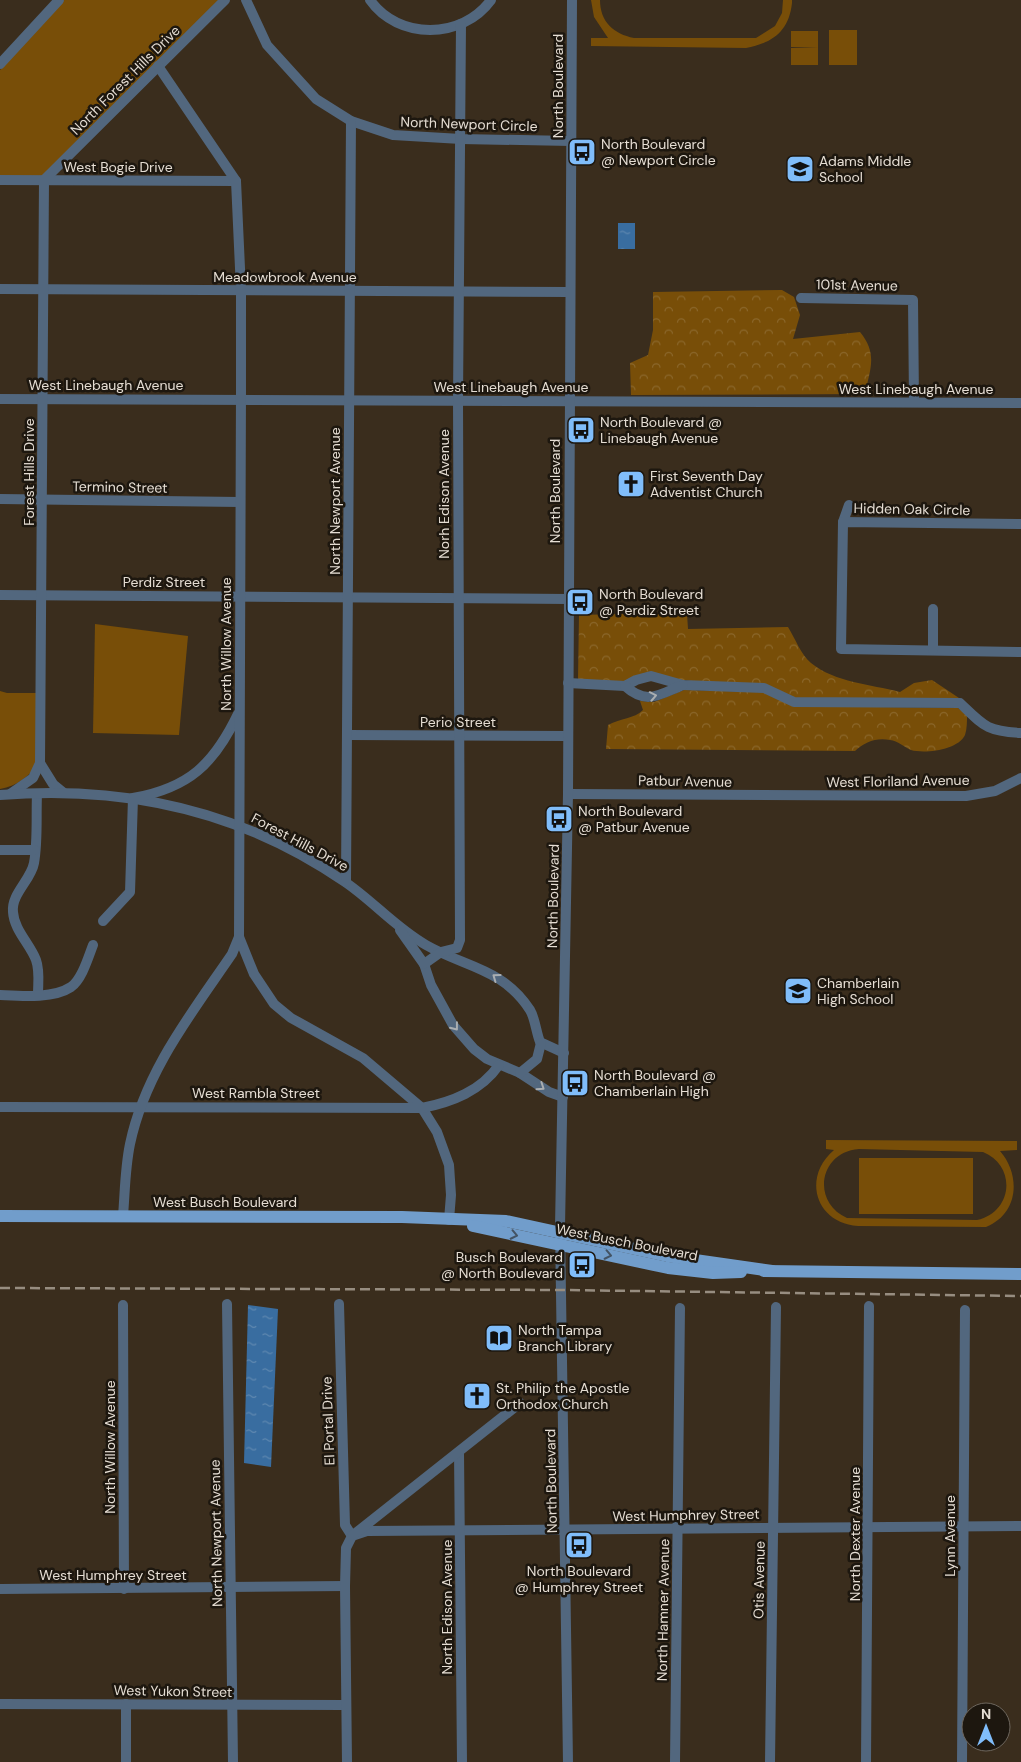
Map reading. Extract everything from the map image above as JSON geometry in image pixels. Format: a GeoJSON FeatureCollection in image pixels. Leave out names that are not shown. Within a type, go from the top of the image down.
{"type":"FeatureCollection","features":[{"type":"Feature","properties":{"kind":"main road","name":"West Busch Boulevard"},"geometry":{"type":"LineString","coordinates":[[0,1216],[402,1217],[506,1221],[560,1231],[668,1256],[772,1271]]}},
{"type":"Feature","properties":{"kind":"main road","name":"West Busch Boulevard"},"geometry":{"type":"LineString","coordinates":[[450,1220],[668,1268],[713,1273],[772,1271],[1021,1274]]}},
{"type":"Feature","properties":{"kind":"street"},"geometry":{"type":"LineString","coordinates":[[0,64],[59,0]]}},
{"type":"Feature","properties":{"kind":"street","name":"North Forest Hills Drive"},"geometry":{"type":"LineString","coordinates":[[44,180],[225,0]]}},
{"type":"Feature","properties":{"kind":"street","name":"North Newport Circle"},"geometry":{"type":"LineString","coordinates":[[246,0],[267,45],[316,99],[351,121],[393,135],[461,139],[571,140]]}},
{"type":"Feature","properties":{"kind":"street"},"geometry":{"type":"LineString","coordinates":[[370,0],[387,19],[407,28],[432,31],[461,24],[484,9],[491,0]]}},
{"type":"Feature","properties":{"kind":"street","name":"North Boulevard"},"geometry":{"type":"LineString","coordinates":[[568,1762],[560,1231],[568,794],[572,0]]}},
{"type":"Feature","properties":{"kind":"street","name":"Norh Edison Avenue"},"geometry":{"type":"LineString","coordinates":[[441,952],[457,948],[460,940],[458,400],[461,24]]}},
{"type":"Feature","properties":{"kind":"street"},"geometry":{"type":"LineString","coordinates":[[158,66],[236,181]]}},
{"type":"Feature","properties":{"kind":"street","name":"North Newport Avenue"},"geometry":{"type":"LineString","coordinates":[[346,882],[351,121]]}},
{"type":"Feature","properties":{"kind":"street","name":"West Bogie Drive"},"geometry":{"type":"LineString","coordinates":[[0,180],[236,181]]}},
{"type":"Feature","properties":{"kind":"street","name":"Forest Hills Drive"},"geometry":{"type":"LineString","coordinates":[[40,763],[44,180]]}},
{"type":"Feature","properties":{"kind":"street","name":"North Willow Avenue"},"geometry":{"type":"LineString","coordinates":[[123,1216],[130,1144],[141,1107],[159,1062],[232,954],[238,937],[241,290],[236,181]]}},
{"type":"Feature","properties":{"kind":"street","name":"Meadowbrook Avenue"},"geometry":{"type":"LineString","coordinates":[[0,289],[570,292]]}},
{"type":"Feature","properties":{"kind":"street","name":"101st Avenue"},"geometry":{"type":"LineString","coordinates":[[801,298],[913,300],[914,402]]}},
{"type":"Feature","properties":{"kind":"street","name":"West Linebaugh Avenue"},"geometry":{"type":"LineString","coordinates":[[0,398],[1021,403]]}},
{"type":"Feature","properties":{"kind":"street","name":"Termino Street"},"geometry":{"type":"LineString","coordinates":[[0,500],[240,502]]}},
{"type":"Feature","properties":{"kind":"street"},"geometry":{"type":"LineString","coordinates":[[843,522],[849,505]]}},
{"type":"Feature","properties":{"kind":"street","name":"Hidden Oak Circle"},"geometry":{"type":"LineString","coordinates":[[1021,524],[843,522],[841,649],[1021,652]]}},
{"type":"Feature","properties":{"kind":"street","name":"Perdiz Street"},"geometry":{"type":"LineString","coordinates":[[0,595],[568,599]]}},
{"type":"Feature","properties":{"kind":"street"},"geometry":{"type":"LineString","coordinates":[[933,609],[933,650]]}},
{"type":"Feature","properties":{"kind":"street"},"geometry":{"type":"LineString","coordinates":[[568,683],[625,686],[636,680],[651,676],[683,685],[764,688],[794,702],[960,703],[979,723],[990,729],[1021,733]]}},
{"type":"Feature","properties":{"kind":"street"},"geometry":{"type":"LineString","coordinates":[[625,686],[633,693],[644,698],[653,698],[683,685]]}},
{"type":"Feature","properties":{"kind":"street"},"geometry":{"type":"LineString","coordinates":[[103,921],[130,892],[133,798],[158,793],[190,777],[211,759],[224,742],[239,711]]}},
{"type":"Feature","properties":{"kind":"street","name":"Perio Street"},"geometry":{"type":"LineString","coordinates":[[348,735],[568,736]]}},
{"type":"Feature","properties":{"kind":"street"},"geometry":{"type":"LineString","coordinates":[[40,763],[53,784],[64,793]]}},
{"type":"Feature","properties":{"kind":"street"},"geometry":{"type":"LineString","coordinates":[[5,794],[33,778],[40,763]]}},
{"type":"Feature","properties":{"kind":"street","name":"West Floriland Avenue"},"geometry":{"type":"LineString","coordinates":[[802,796],[966,796],[995,790],[1021,778]]}},
{"type":"Feature","properties":{"kind":"street","name":"Forest Hills Drive"},"geometry":{"type":"LineString","coordinates":[[5,794],[64,793],[157,801],[238,825],[310,860],[346,882],[426,945],[494,974],[531,1011],[541,1043]]}},
{"type":"Feature","properties":{"kind":"street"},"geometry":{"type":"LineString","coordinates":[[36,794],[35,850],[30,876],[13,903],[12,911],[18,928],[35,959],[38,969],[38,994]]}},
{"type":"Feature","properties":{"kind":"street","name":"Patbur Avenue"},"geometry":{"type":"LineString","coordinates":[[568,794],[802,796]]}},
{"type":"Feature","properties":{"kind":"street"},"geometry":{"type":"LineString","coordinates":[[0,850],[35,850]]}},
{"type":"Feature","properties":{"kind":"street"},"geometry":{"type":"LineString","coordinates":[[392,919],[424,964],[430,985],[453,1025],[474,1049],[499,1065],[520,1073],[549,1092],[563,1097]]}},
{"type":"Feature","properties":{"kind":"street"},"geometry":{"type":"LineString","coordinates":[[238,937],[254,974],[274,1004],[291,1018],[363,1058],[422,1108],[438,1132],[449,1165],[450,1220]]}},
{"type":"Feature","properties":{"kind":"street"},"geometry":{"type":"LineString","coordinates":[[0,995],[58,992],[72,986],[84,968],[93,946]]}},
{"type":"Feature","properties":{"kind":"street"},"geometry":{"type":"LineString","coordinates":[[424,964],[441,952]]}},
{"type":"Feature","properties":{"kind":"street"},"geometry":{"type":"LineString","coordinates":[[520,1073],[538,1059],[541,1043],[564,1053]]}},
{"type":"Feature","properties":{"kind":"street","name":"West Rambla Street"},"geometry":{"type":"LineString","coordinates":[[0,1107],[422,1108],[440,1104],[466,1094],[484,1083],[499,1065]]}},
{"type":"Feature","properties":{"kind":"street","name":"North Newport Avenue"},"geometry":{"type":"LineString","coordinates":[[227,1304],[234,1762]]}},
{"type":"Feature","properties":{"kind":"street","name":"El Portal Drive"},"geometry":{"type":"LineString","coordinates":[[339,1304],[345,1525],[352,1536]]}},
{"type":"Feature","properties":{"kind":"street","name":"North Willow Avenue"},"geometry":{"type":"LineString","coordinates":[[123,1305],[124,1589]]}},
{"type":"Feature","properties":{"kind":"street","name":"North Dexter Avenue"},"geometry":{"type":"LineString","coordinates":[[866,1762],[869,1306]]}},
{"type":"Feature","properties":{"kind":"street","name":"Otis Avenue"},"geometry":{"type":"LineString","coordinates":[[770,1762],[776,1307]]}},
{"type":"Feature","properties":{"kind":"street","name":"North Hamner Avenue"},"geometry":{"type":"LineString","coordinates":[[675,1762],[680,1308]]}},
{"type":"Feature","properties":{"kind":"street","name":"Lynn Avenue"},"geometry":{"type":"LineString","coordinates":[[962,1762],[965,1310]]}},
{"type":"Feature","properties":{"kind":"street"},"geometry":{"type":"LineString","coordinates":[[347,1762],[346,1548],[352,1536],[520,1402]]}},
{"type":"Feature","properties":{"kind":"street","name":"North Edison Avenue"},"geometry":{"type":"LineString","coordinates":[[459,1452],[462,1762]]}},
{"type":"Feature","properties":{"kind":"street","name":"West Humphrey Street"},"geometry":{"type":"LineString","coordinates":[[352,1536],[367,1531],[460,1532],[678,1528],[1021,1526]]}},
{"type":"Feature","properties":{"kind":"street","name":"West Humphrey Street"},"geometry":{"type":"LineString","coordinates":[[0,1589],[230,1589],[345,1586]]}},
{"type":"Feature","properties":{"kind":"street","name":"West Yukon Street"},"geometry":{"type":"LineString","coordinates":[[0,1704],[346,1705]]}},
{"type":"Feature","properties":{"kind":"street"},"geometry":{"type":"LineString","coordinates":[[126,1704],[126,1762]]}},
{"type":"Feature","properties":{"kind":"green space"},"geometry":{"type":"Polygon","coordinates":[[[64,0],[219,0],[44,176],[0,177],[0,70],[64,0]]]}},
{"type":"Feature","properties":{"kind":"green space"},"geometry":{"type":"Polygon","coordinates":[[[591,0],[600,0],[602,15],[614,30],[634,38],[756,38],[775,26],[782,13],[783,0],[792,0],[792,3],[787,21],[778,34],[772,39],[756,46],[746,48],[591,46],[591,38],[608,38],[594,17],[591,0]]]}},
{"type":"Feature","properties":{"kind":"green space"},"geometry":{"type":"Polygon","coordinates":[[[829,30],[857,30],[857,65],[829,65],[829,30]]]}},
{"type":"Feature","properties":{"kind":"green space"},"geometry":{"type":"Polygon","coordinates":[[[791,31],[818,31],[818,48],[791,47],[791,31]]]}},
{"type":"Feature","properties":{"kind":"green space"},"geometry":{"type":"Polygon","coordinates":[[[791,48],[818,48],[818,65],[791,65],[791,48]]]}},
{"type":"Feature","properties":{"kind":"green space"},"geometry":{"type":"Polygon","coordinates":[[[782,290],[794,297],[800,315],[793,339],[860,332],[866,340],[871,355],[865,394],[631,395],[630,363],[648,355],[653,330],[653,292],[782,290]]]}},
{"type":"Feature","properties":{"kind":"green space"},"geometry":{"type":"Polygon","coordinates":[[[687,614],[688,629],[788,627],[807,660],[831,675],[900,692],[914,683],[932,680],[959,698],[795,698],[685,680],[623,682],[578,680],[579,615],[687,614]]]}},
{"type":"Feature","properties":{"kind":"green space"},"geometry":{"type":"Polygon","coordinates":[[[95,624],[188,636],[179,735],[93,733],[95,624]]]}},
{"type":"Feature","properties":{"kind":"green space"},"geometry":{"type":"Polygon","coordinates":[[[684,690],[763,692],[794,706],[958,708],[967,715],[967,728],[965,735],[956,744],[941,750],[932,751],[911,750],[896,742],[885,739],[862,745],[855,751],[606,749],[608,725],[631,717],[643,710],[640,701],[654,702],[684,690]]]}},
{"type":"Feature","properties":{"kind":"green space"},"geometry":{"type":"Polygon","coordinates":[[[0,691],[7,693],[41,693],[40,763],[22,780],[12,786],[0,789],[0,691]]]}},
{"type":"Feature","properties":{"kind":"green space"},"geometry":{"type":"Polygon","coordinates":[[[826,1140],[1017,1141],[1017,1150],[1000,1151],[1011,1171],[1014,1182],[1013,1193],[1005,1213],[997,1221],[986,1227],[858,1226],[843,1223],[832,1217],[823,1208],[818,1197],[816,1185],[818,1173],[824,1161],[834,1150],[826,1149],[826,1140]],[[859,1149],[846,1152],[835,1159],[828,1168],[824,1179],[824,1190],[828,1201],[836,1211],[847,1218],[977,1220],[989,1215],[998,1208],[1004,1199],[1006,1188],[1006,1178],[1001,1167],[994,1159],[983,1152],[859,1149]]]}},
{"type":"Feature","properties":{"kind":"green space"},"geometry":{"type":"Polygon","coordinates":[[[859,1158],[973,1158],[973,1214],[859,1214],[859,1158]]]}},
{"type":"Feature","properties":{"kind":"water"},"geometry":{"type":"Polygon","coordinates":[[[618,223],[635,223],[635,249],[618,249],[618,223]]]}},
{"type":"Feature","properties":{"kind":"water"},"geometry":{"type":"Polygon","coordinates":[[[248,1305],[278,1309],[271,1467],[244,1463],[248,1305]]]}},
{"type":"Feature","properties":{"kind":"railway"},"geometry":{"type":"LineString","coordinates":[[0,1288],[561,1290],[1021,1296]]}},
{"type":"Feature","properties":{"kind":"place","name":"North Boulevard @ Newport Circle"},"geometry":{"type":"Point","coordinates":[582,152]}},
{"type":"Feature","properties":{"kind":"place","name":"Adams Middle School"},"geometry":{"type":"Point","coordinates":[800,169]}},
{"type":"Feature","properties":{"kind":"place","name":"North Boulevard @ Linebaugh Avenue"},"geometry":{"type":"Point","coordinates":[581,430]}},
{"type":"Feature","properties":{"kind":"place","name":"First Seventh Day Adventist Church"},"geometry":{"type":"Point","coordinates":[631,484]}},
{"type":"Feature","properties":{"kind":"place","name":"North Boulevard @ Perdiz Street"},"geometry":{"type":"Point","coordinates":[580,602]}},
{"type":"Feature","properties":{"kind":"place","name":"North Boulevard @ Patbur Avenue"},"geometry":{"type":"Point","coordinates":[559,819]}},
{"type":"Feature","properties":{"kind":"place","name":"Chamberlain High School"},"geometry":{"type":"Point","coordinates":[798,991]}},
{"type":"Feature","properties":{"kind":"place","name":"North Boulevard @ Chamberlain High"},"geometry":{"type":"Point","coordinates":[575,1083]}},
{"type":"Feature","properties":{"kind":"place","name":"Busch Boulevard @ North Boulevard"},"geometry":{"type":"Point","coordinates":[582,1265]}},
{"type":"Feature","properties":{"kind":"place","name":"North Tampa Branch Library"},"geometry":{"type":"Point","coordinates":[499,1338]}},
{"type":"Feature","properties":{"kind":"place","name":"St. Philip the Apostle Orthodox Church"},"geometry":{"type":"Point","coordinates":[477,1396]}},
{"type":"Feature","properties":{"kind":"place","name":"North Boulevard @ Humphrey Street"},"geometry":{"type":"Point","coordinates":[579,1545]}}]}
